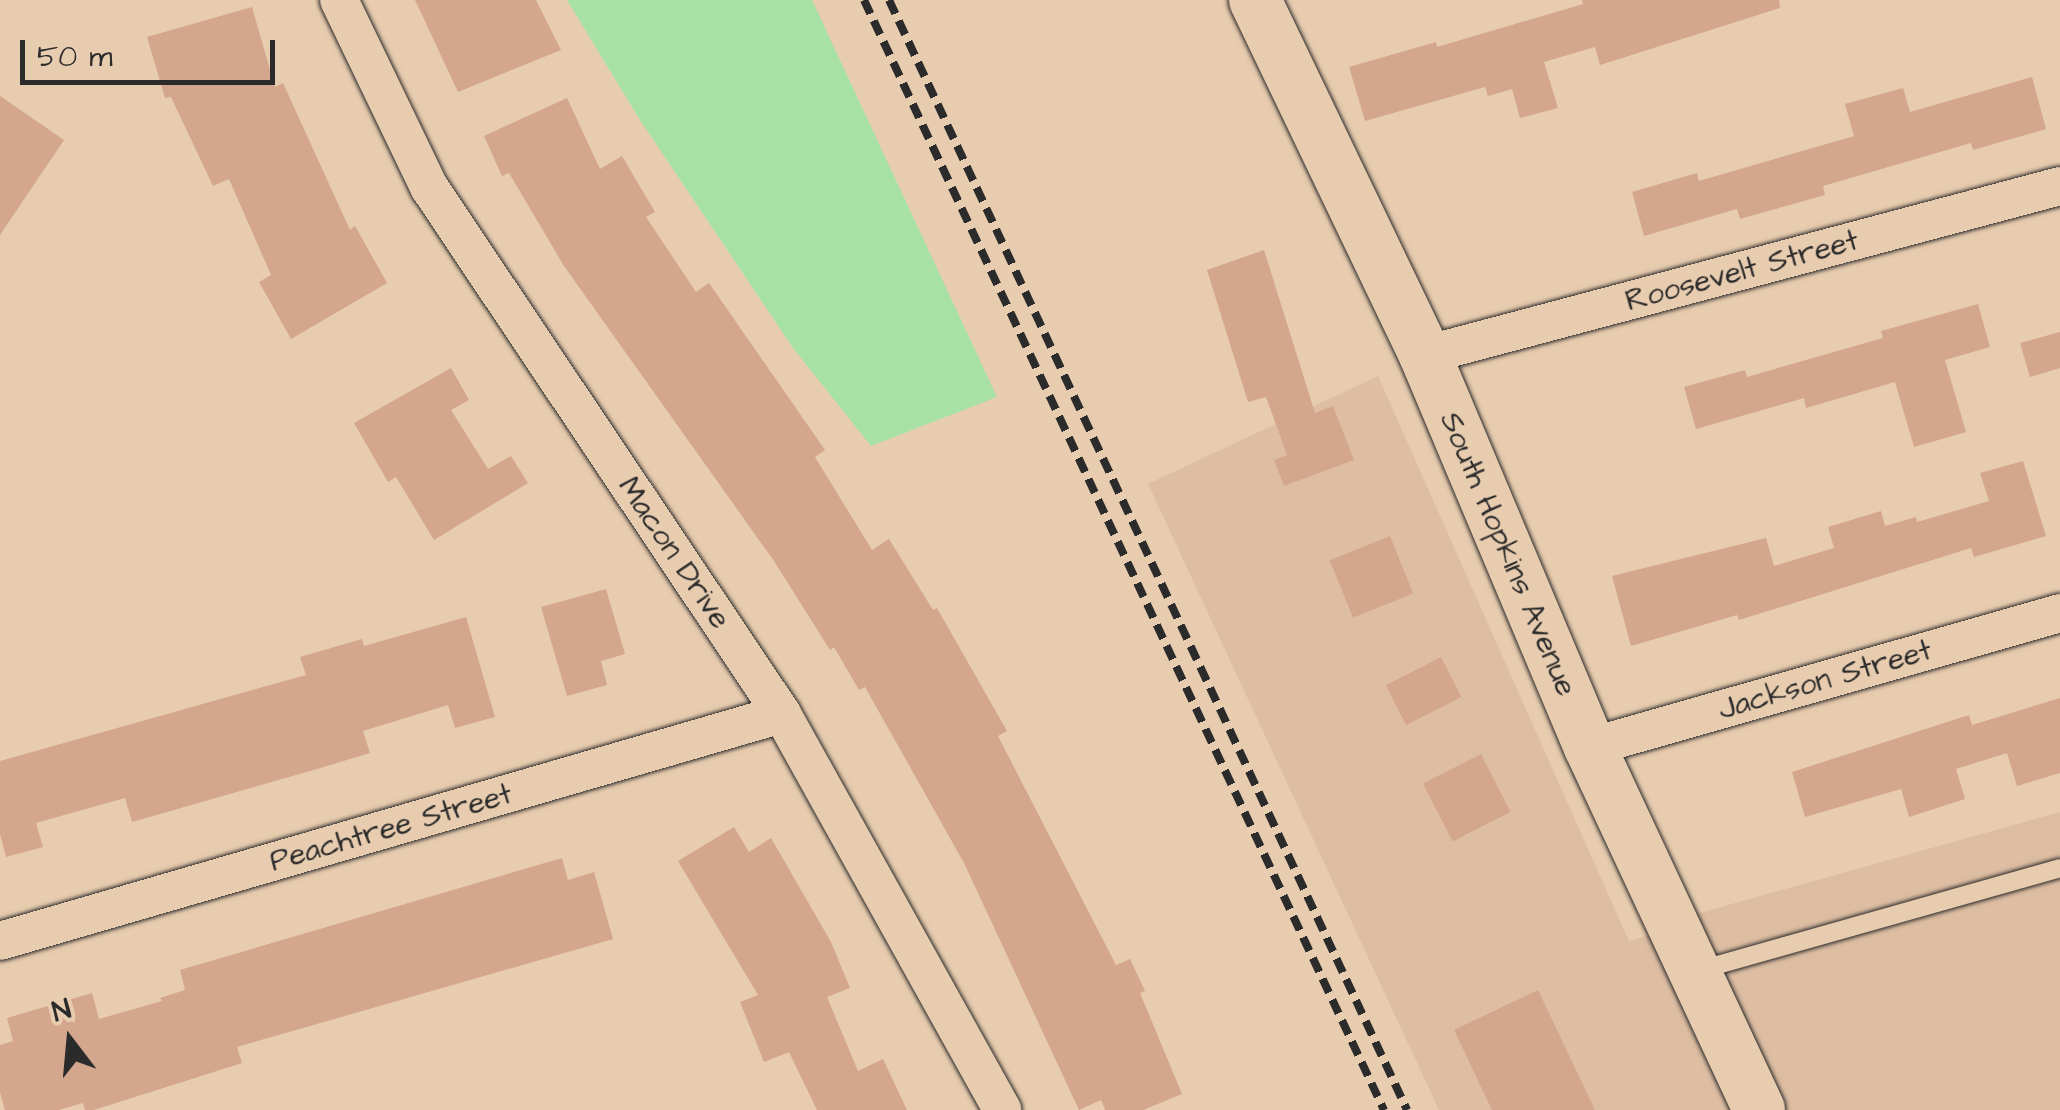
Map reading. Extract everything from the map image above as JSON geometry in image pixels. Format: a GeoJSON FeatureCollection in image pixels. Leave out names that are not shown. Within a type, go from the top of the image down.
{"type":"FeatureCollection","features":[{"type":"Feature","properties":{"kind":"street","name":"Macon Drive"},"geometry":{"type":"LineString","coordinates":[[339,0],[429,187],[782,714],[1002,1110]]}},
{"type":"Feature","properties":{"kind":"street","name":"South Hopkins Avenue"},"geometry":{"type":"LineString","coordinates":[[1264,2],[1425,355],[1590,747],[1759,1110]]}},
{"type":"Feature","properties":{"kind":"street","name":"Roosevelt Street"},"geometry":{"type":"LineString","coordinates":[[1425,355],[2060,186]]}},
{"type":"Feature","properties":{"kind":"street","name":"Jackson Street"},"geometry":{"type":"LineString","coordinates":[[1590,747],[2060,613]]}},
{"type":"Feature","properties":{"kind":"street","name":"Peachtree Street"},"geometry":{"type":"LineString","coordinates":[[0,941],[782,714]]}},
{"type":"Feature","properties":{"kind":"lane"},"geometry":{"type":"LineString","coordinates":[[1695,972],[2060,868]]}},
{"type":"Feature","properties":{"kind":"shaded area"},"geometry":{"type":"Polygon","coordinates":[[[1378,376],[1629,941],[1657,933],[1740,1110],[1439,1110],[1148,484],[1378,376]]]}},
{"type":"Feature","properties":{"kind":"shaded area"},"geometry":{"type":"Polygon","coordinates":[[[2060,812],[2060,1110],[1780,1110],[1689,916],[2060,812]]]}},
{"type":"Feature","properties":{"kind":"green space"},"geometry":{"type":"Polygon","coordinates":[[[567,0],[812,0],[997,397],[871,446],[793,348],[638,117],[567,0]]]}},
{"type":"Feature","properties":{"kind":"building"},"geometry":{"type":"Polygon","coordinates":[[[415,0],[536,0],[561,50],[458,92],[415,0]]]}},
{"type":"Feature","properties":{"kind":"building"},"geometry":{"type":"Polygon","coordinates":[[[1582,0],[1779,0],[1780,8],[1600,65],[1595,47],[1544,62],[1558,108],[1520,118],[1512,89],[1488,96],[1485,87],[1365,121],[1349,67],[1436,42],[1437,47],[1583,4],[1582,0]]]}},
{"type":"Feature","properties":{"kind":"building"},"geometry":{"type":"Polygon","coordinates":[[[252,7],[275,87],[283,83],[350,230],[355,226],[387,283],[291,339],[259,282],[271,275],[229,179],[213,186],[171,97],[165,98],[147,37],[252,7]]]}},
{"type":"Feature","properties":{"kind":"building"},"geometry":{"type":"Polygon","coordinates":[[[2032,77],[2046,129],[1973,150],[1971,143],[1823,186],[1825,195],[1740,219],[1737,209],[1644,236],[1632,192],[1697,173],[1699,181],[1854,136],[1845,104],[1903,88],[1910,112],[2032,77]]]}},
{"type":"Feature","properties":{"kind":"building"},"geometry":{"type":"Polygon","coordinates":[[[0,96],[64,140],[0,235],[0,96]]]}},
{"type":"Feature","properties":{"kind":"building"},"geometry":{"type":"Polygon","coordinates":[[[567,98],[600,169],[622,156],[655,212],[646,217],[696,292],[709,283],[825,450],[815,457],[872,550],[889,539],[933,610],[937,608],[1007,731],[998,736],[1116,965],[1130,959],[1182,1094],[1143,1110],[1105,1110],[1101,1100],[1079,1110],[964,863],[865,687],[859,690],[834,647],[830,650],[774,561],[564,266],[509,173],[502,176],[484,136],[567,98]]]}},
{"type":"Feature","properties":{"kind":"building"},"geometry":{"type":"Polygon","coordinates":[[[1264,250],[1315,413],[1333,406],[1354,460],[1284,486],[1274,460],[1287,455],[1266,397],[1248,402],[1207,270],[1264,250]]]}},
{"type":"Feature","properties":{"kind":"building"},"geometry":{"type":"Polygon","coordinates":[[[1978,304],[1990,347],[1945,360],[1966,432],[1914,447],[1895,382],[1806,408],[1804,398],[1696,429],[1684,387],[1745,370],[1747,377],[1883,338],[1881,331],[1978,304]]]}},
{"type":"Feature","properties":{"kind":"building"},"geometry":{"type":"Polygon","coordinates":[[[2060,332],[2060,368],[2030,377],[2020,343],[2060,332]]]}},
{"type":"Feature","properties":{"kind":"building"},"geometry":{"type":"Polygon","coordinates":[[[451,368],[469,400],[451,410],[488,469],[511,456],[528,483],[434,540],[396,477],[388,482],[354,423],[451,368]]]}},
{"type":"Feature","properties":{"kind":"building"},"geometry":{"type":"Polygon","coordinates":[[[2023,461],[2046,536],[1974,557],[1971,548],[1739,620],[1737,615],[1631,646],[1612,576],[1766,538],[1774,566],[1834,548],[1828,527],[1881,511],[1885,526],[1916,517],[1917,522],[1989,501],[1980,473],[2023,461]]]}},
{"type":"Feature","properties":{"kind":"building"},"geometry":{"type":"Polygon","coordinates":[[[1390,536],[1413,593],[1353,618],[1330,560],[1390,536]]]}},
{"type":"Feature","properties":{"kind":"building"},"geometry":{"type":"Polygon","coordinates":[[[606,589],[625,654],[601,661],[607,685],[567,696],[541,607],[606,589]]]}},
{"type":"Feature","properties":{"kind":"building"},"geometry":{"type":"Polygon","coordinates":[[[466,617],[495,717],[455,728],[448,705],[363,731],[370,753],[132,822],[125,798],[36,823],[43,847],[6,857],[0,834],[0,761],[306,675],[300,657],[362,639],[364,646],[466,617]]]}},
{"type":"Feature","properties":{"kind":"building"},"geometry":{"type":"Polygon","coordinates":[[[1441,657],[1461,697],[1406,725],[1386,685],[1441,657]]]}},
{"type":"Feature","properties":{"kind":"building"},"geometry":{"type":"Polygon","coordinates":[[[2060,698],[2060,773],[2017,786],[2007,753],[1956,769],[1965,799],[1909,817],[1901,789],[1805,817],[1792,772],[1969,715],[1972,725],[2060,698]]]}},
{"type":"Feature","properties":{"kind":"building"},"geometry":{"type":"Polygon","coordinates":[[[1481,754],[1511,812],[1453,841],[1423,784],[1481,754]]]}},
{"type":"Feature","properties":{"kind":"building"},"geometry":{"type":"Polygon","coordinates":[[[734,827],[749,852],[771,838],[831,942],[850,988],[827,997],[858,1071],[883,1059],[907,1110],[817,1110],[789,1052],[764,1062],[740,1002],[758,995],[678,861],[734,827]]]}},
{"type":"Feature","properties":{"kind":"building"},"geometry":{"type":"Polygon","coordinates":[[[562,858],[568,880],[594,872],[613,939],[237,1047],[242,1063],[94,1110],[85,1110],[83,1103],[59,1110],[5,1110],[0,1092],[0,1045],[13,1041],[7,1018],[92,993],[99,1019],[162,1001],[160,998],[185,990],[180,970],[562,858]]]}},
{"type":"Feature","properties":{"kind":"building"},"geometry":{"type":"Polygon","coordinates":[[[1538,990],[1595,1110],[1492,1110],[1454,1030],[1538,990]]]}},
{"type":"Feature","properties":{"kind":"railway"},"geometry":{"type":"LineString","coordinates":[[864,0],[1384,1110]]}},
{"type":"Feature","properties":{"kind":"railway"},"geometry":{"type":"LineString","coordinates":[[889,0],[1407,1110]]}}]}
